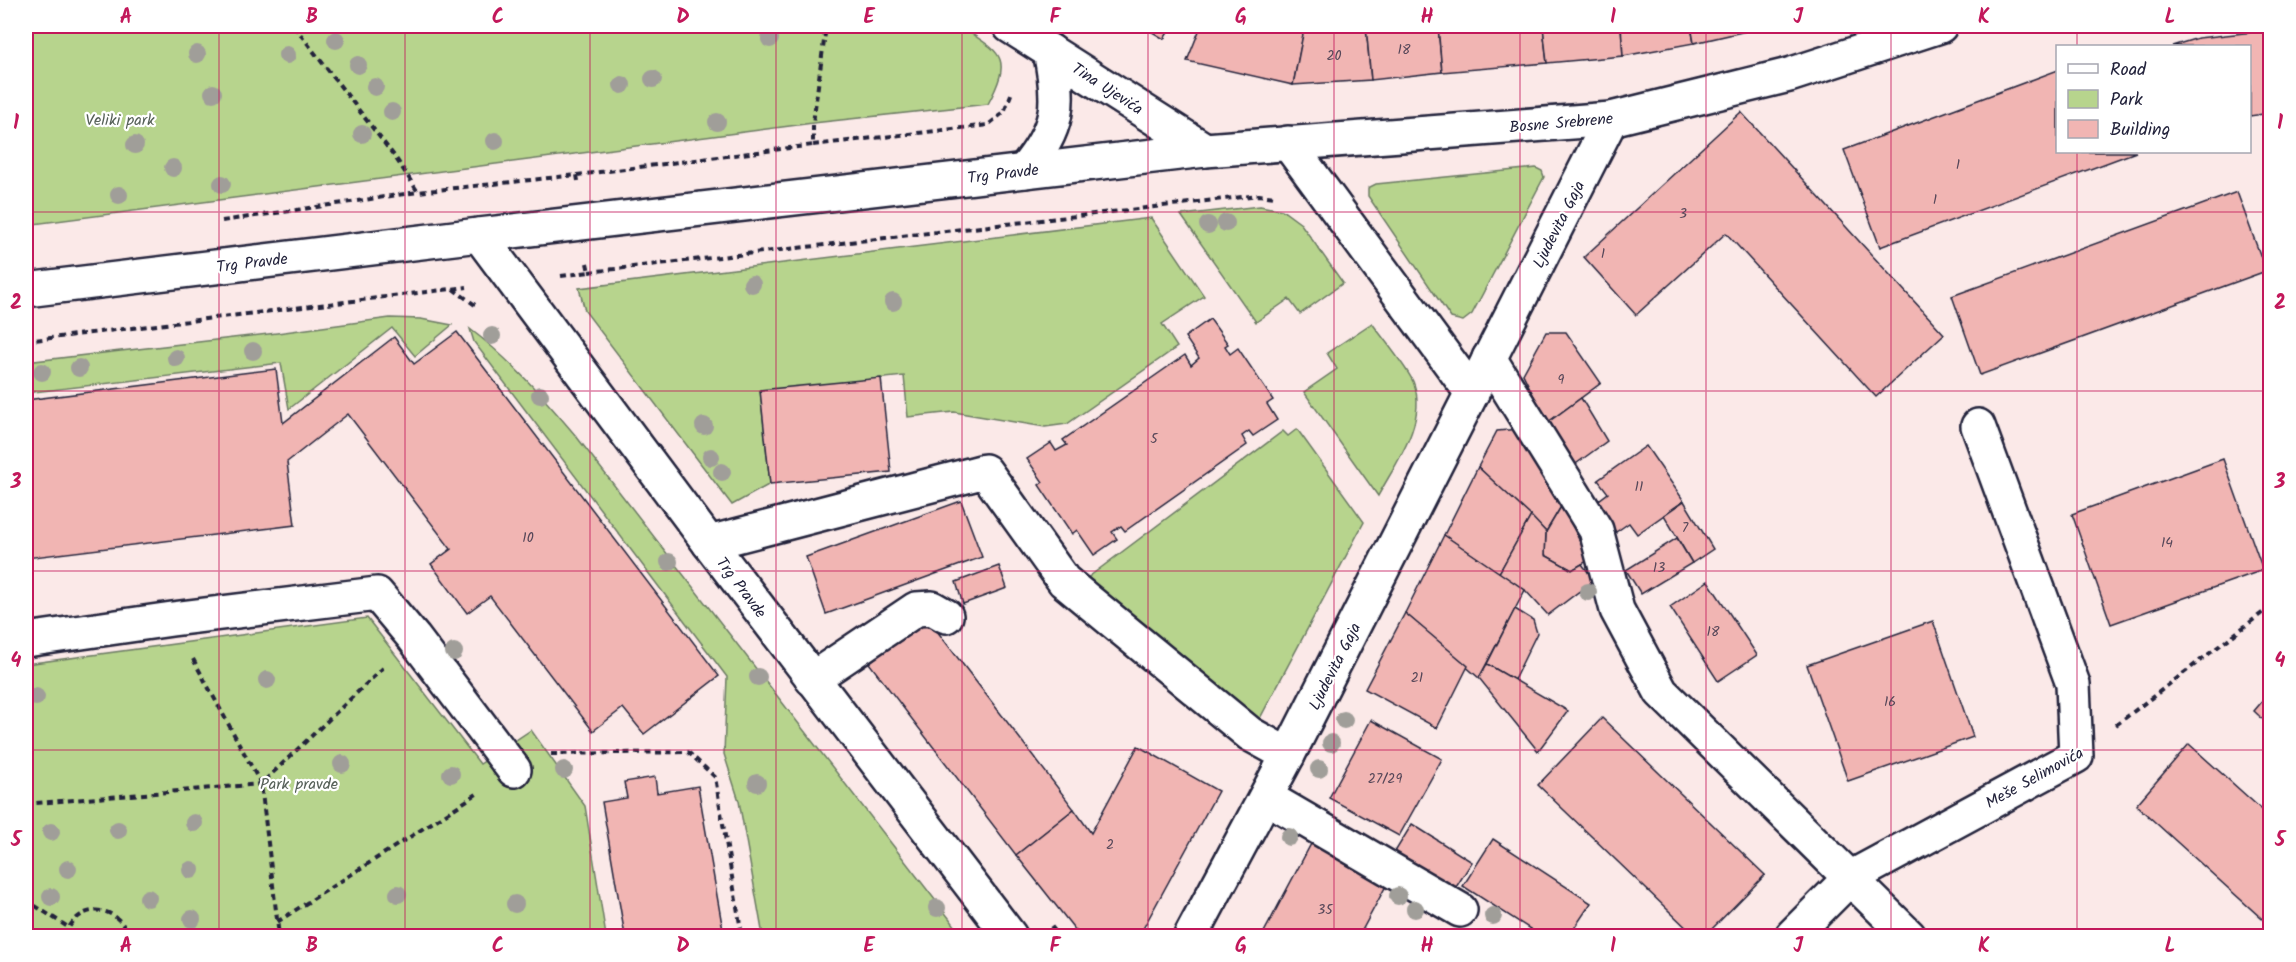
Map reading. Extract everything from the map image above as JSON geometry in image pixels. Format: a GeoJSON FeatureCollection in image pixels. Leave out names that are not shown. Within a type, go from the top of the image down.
{"type":"FeatureCollection","features":[{"type":"Feature","properties":{"kind":"street","name":"Tina Ujevića"},"geometry":{"type":"LineString","coordinates":[[1010,26],[1205,150]]}},
{"type":"Feature","properties":{"kind":"street","name":"Bosne Srebrene"},"geometry":{"type":"LineString","coordinates":[[1205,150],[1611,119],[1789,75],[1940,26]]}},
{"type":"Feature","properties":{"kind":"street"},"geometry":{"type":"LineString","coordinates":[[1024,171],[1042,150],[1052,130],[1057,104],[1050,51]]}},
{"type":"Feature","properties":{"kind":"street","name":"Ljudevita Gaja"},"geometry":{"type":"LineString","coordinates":[[1191,936],[1288,755],[1611,119]]}},
{"type":"Feature","properties":{"kind":"street"},"geometry":{"type":"LineString","coordinates":[[1288,143],[1472,393]]}},
{"type":"Feature","properties":{"kind":"street","name":"Trg Pravde"},"geometry":{"type":"LineString","coordinates":[[26,290],[1205,150]]}},
{"type":"Feature","properties":{"kind":"street","name":"Trg Pravde"},"geometry":{"type":"LineString","coordinates":[[479,235],[812,679],[1010,936]]}},
{"type":"Feature","properties":{"kind":"street"},"geometry":{"type":"LineString","coordinates":[[1490,358],[1596,530],[1617,610],[1661,692],[1909,936]]}},
{"type":"Feature","properties":{"kind":"street"},"geometry":{"type":"LineString","coordinates":[[1978,426],[2073,684],[2076,756]]}},
{"type":"Feature","properties":{"kind":"street"},"geometry":{"type":"LineString","coordinates":[[709,543],[985,471],[1064,581],[1250,734],[1288,755]]}},
{"type":"Feature","properties":{"kind":"street"},"geometry":{"type":"LineString","coordinates":[[26,640],[171,619],[377,594],[414,638],[514,770]]}},
{"type":"Feature","properties":{"kind":"street"},"geometry":{"type":"LineString","coordinates":[[812,679],[916,609],[932,608],[946,616]]}},
{"type":"Feature","properties":{"kind":"street","name":"Meše Selimovića"},"geometry":{"type":"LineString","coordinates":[[1792,936],[1850,878],[2076,756]]}},
{"type":"Feature","properties":{"kind":"street"},"geometry":{"type":"LineString","coordinates":[[1266,797],[1460,910]]}},
{"type":"Feature","properties":{"kind":"path"},"geometry":{"type":"LineString","coordinates":[[813,146],[813,123],[826,26]]}},
{"type":"Feature","properties":{"kind":"path"},"geometry":{"type":"LineString","coordinates":[[577,175],[988,125],[1004,112],[1012,92],[1013,82]]}},
{"type":"Feature","properties":{"kind":"path"},"geometry":{"type":"LineString","coordinates":[[589,272],[1258,195],[1285,198]]}},
{"type":"Feature","properties":{"kind":"path"},"geometry":{"type":"LineString","coordinates":[[26,341],[405,294]]}},
{"type":"Feature","properties":{"kind":"path","name":"Meše Selimovića"},"geometry":{"type":"LineString","coordinates":[[2076,756],[2271,607]]}},
{"type":"Feature","properties":{"kind":"path"},"geometry":{"type":"LineString","coordinates":[[171,619],[261,784],[279,936]]}},
{"type":"Feature","properties":{"kind":"path"},"geometry":{"type":"LineString","coordinates":[[26,804],[261,784],[414,638]]}},
{"type":"Feature","properties":{"kind":"path"},"geometry":{"type":"LineString","coordinates":[[277,922],[541,754],[688,752],[715,777],[742,936]]}},
{"type":"Feature","properties":{"kind":"path"},"geometry":{"type":"LineString","coordinates":[[26,900],[68,927]]}},
{"type":"Feature","properties":{"kind":"path"},"geometry":{"type":"LineString","coordinates":[[65,936],[68,927],[75,919],[95,910],[116,917],[129,936]]}},
{"type":"Feature","properties":{"kind":"green space","name":"Veliki park"},"geometry":{"type":"Polygon","coordinates":[[[26,26],[960,26],[993,50],[999,57],[1001,65],[996,88],[988,104],[813,123],[26,225],[26,26]]]}},
{"type":"Feature","properties":{"kind":"green space"},"geometry":{"type":"Polygon","coordinates":[[[1536,168],[1542,171],[1544,177],[1472,314],[1463,321],[1451,318],[1368,196],[1368,188],[1376,184],[1536,168]]]}},
{"type":"Feature","properties":{"kind":"green space"},"geometry":{"type":"Polygon","coordinates":[[[1260,206],[1282,210],[1301,224],[1343,283],[1300,314],[1289,299],[1256,322],[1181,215],[1260,206]]]}},
{"type":"Feature","properties":{"kind":"green space"},"geometry":{"type":"Polygon","coordinates":[[[1151,218],[1204,296],[1162,324],[1177,347],[1067,424],[1045,427],[954,412],[908,417],[904,376],[760,391],[770,484],[732,505],[585,311],[579,288],[1151,218]]]}},
{"type":"Feature","properties":{"kind":"green space"},"geometry":{"type":"Polygon","coordinates":[[[390,318],[421,319],[452,325],[415,356],[392,328],[289,409],[281,363],[26,393],[26,362],[390,318]]]}},
{"type":"Feature","properties":{"kind":"green space"},"geometry":{"type":"Polygon","coordinates":[[[1372,323],[1411,378],[1417,399],[1413,428],[1407,443],[1378,496],[1304,392],[1337,369],[1327,353],[1372,323]]]}},
{"type":"Feature","properties":{"kind":"green space"},"geometry":{"type":"Polygon","coordinates":[[[470,329],[513,366],[576,436],[963,936],[763,936],[739,801],[724,754],[727,677],[474,342],[470,329]]]}},
{"type":"Feature","properties":{"kind":"green space"},"geometry":{"type":"Polygon","coordinates":[[[1297,429],[1364,522],[1258,722],[1086,579],[1283,431],[1288,436],[1297,429]]]}},
{"type":"Feature","properties":{"kind":"green space","name":"Park pravde"},"geometry":{"type":"Polygon","coordinates":[[[367,618],[480,764],[531,730],[585,806],[606,936],[26,936],[26,664],[367,618]]]}},
{"type":"Feature","properties":{"kind":"building"},"geometry":{"type":"Polygon","coordinates":[[[1142,26],[1172,26],[1164,39],[1142,26]]]}},
{"type":"Feature","properties":{"kind":"building"},"geometry":{"type":"Polygon","coordinates":[[[1201,26],[1305,26],[1293,85],[1187,61],[1201,26]]]}},
{"type":"Feature","properties":{"kind":"building"},"geometry":{"type":"Polygon","coordinates":[[[1305,26],[1338,26],[1304,29],[1305,26]]]}},
{"type":"Feature","properties":{"kind":"building"},"geometry":{"type":"Polygon","coordinates":[[[1366,26],[1371,80],[1293,85],[1304,29],[1366,26]]]}},
{"type":"Feature","properties":{"kind":"building"},"geometry":{"type":"Polygon","coordinates":[[[1366,26],[1438,26],[1442,72],[1371,80],[1366,26]]]}},
{"type":"Feature","properties":{"kind":"building"},"geometry":{"type":"Polygon","coordinates":[[[1438,26],[1543,26],[1547,63],[1442,72],[1438,26]]]}},
{"type":"Feature","properties":{"kind":"building"},"geometry":{"type":"Polygon","coordinates":[[[1543,26],[1621,26],[1623,56],[1547,63],[1543,26]]]}},
{"type":"Feature","properties":{"kind":"building"},"geometry":{"type":"Polygon","coordinates":[[[1621,26],[1691,26],[1694,43],[1623,56],[1621,26]]]}},
{"type":"Feature","properties":{"kind":"building"},"geometry":{"type":"Polygon","coordinates":[[[1691,26],[1768,26],[1694,43],[1691,26]]]}},
{"type":"Feature","properties":{"kind":"building"},"geometry":{"type":"Polygon","coordinates":[[[2270,31],[2270,113],[2251,116],[2251,45],[2175,45],[2198,38],[2270,31]]]}},
{"type":"Feature","properties":{"kind":"building"},"geometry":{"type":"Polygon","coordinates":[[[2056,71],[2056,153],[2133,153],[1880,247],[1844,150],[2056,71]]]}},
{"type":"Feature","properties":{"kind":"building"},"geometry":{"type":"Polygon","coordinates":[[[1741,112],[1944,334],[1876,397],[1726,233],[1636,315],[1584,257],[1741,112]]]}},
{"type":"Feature","properties":{"kind":"building"},"geometry":{"type":"Polygon","coordinates":[[[2237,192],[2266,271],[1980,375],[1952,296],[2237,192]]]}},
{"type":"Feature","properties":{"kind":"building"},"geometry":{"type":"Polygon","coordinates":[[[1210,319],[1228,344],[1225,346],[1230,354],[1238,348],[1273,400],[1267,404],[1277,420],[1253,436],[1249,431],[1242,436],[1247,445],[1125,531],[1121,526],[1112,532],[1117,539],[1094,555],[1077,530],[1072,534],[1039,485],[1043,482],[1027,459],[1051,443],[1056,451],[1067,445],[1063,440],[1185,355],[1191,365],[1199,358],[1185,337],[1210,319]]]}},
{"type":"Feature","properties":{"kind":"building"},"geometry":{"type":"Polygon","coordinates":[[[457,332],[719,676],[644,734],[623,708],[593,731],[490,596],[467,613],[431,564],[451,549],[348,414],[287,462],[295,525],[26,558],[26,400],[276,369],[283,423],[394,337],[414,364],[457,332]]]}},
{"type":"Feature","properties":{"kind":"building"},"geometry":{"type":"Polygon","coordinates":[[[1546,332],[1566,332],[1601,383],[1547,423],[1523,374],[1546,332]]]}},
{"type":"Feature","properties":{"kind":"building"},"geometry":{"type":"Polygon","coordinates":[[[881,378],[891,472],[770,484],[760,390],[881,378]]]}},
{"type":"Feature","properties":{"kind":"building"},"geometry":{"type":"Polygon","coordinates":[[[1581,398],[1607,441],[1573,466],[1547,423],[1581,398]]]}},
{"type":"Feature","properties":{"kind":"building"},"geometry":{"type":"Polygon","coordinates":[[[1520,429],[1562,505],[1546,532],[1478,467],[1497,431],[1520,429]]]}},
{"type":"Feature","properties":{"kind":"building"},"geometry":{"type":"Polygon","coordinates":[[[1646,446],[1684,501],[1637,534],[1629,523],[1616,532],[1595,503],[1608,493],[1598,480],[1646,446]]]}},
{"type":"Feature","properties":{"kind":"building"},"geometry":{"type":"Polygon","coordinates":[[[2223,459],[2263,570],[2111,624],[2072,514],[2223,459]]]}},
{"type":"Feature","properties":{"kind":"building"},"geometry":{"type":"Polygon","coordinates":[[[1478,467],[1531,516],[1499,573],[1444,535],[1478,467]]]}},
{"type":"Feature","properties":{"kind":"building"},"geometry":{"type":"Polygon","coordinates":[[[961,501],[982,557],[826,614],[806,557],[961,501]]]}},
{"type":"Feature","properties":{"kind":"building"},"geometry":{"type":"Polygon","coordinates":[[[1684,501],[1713,549],[1692,563],[1664,515],[1684,501]]]}},
{"type":"Feature","properties":{"kind":"building"},"geometry":{"type":"Polygon","coordinates":[[[1562,505],[1589,560],[1572,570],[1545,555],[1546,532],[1562,505]]]}},
{"type":"Feature","properties":{"kind":"building"},"geometry":{"type":"Polygon","coordinates":[[[1531,516],[1546,532],[1545,555],[1572,570],[1582,564],[1594,580],[1548,615],[1525,590],[1499,573],[1531,516]]]}},
{"type":"Feature","properties":{"kind":"building"},"geometry":{"type":"Polygon","coordinates":[[[1444,535],[1525,590],[1479,678],[1405,613],[1444,535]]]}},
{"type":"Feature","properties":{"kind":"building"},"geometry":{"type":"Polygon","coordinates":[[[1677,538],[1692,563],[1641,594],[1626,570],[1677,538]]]}},
{"type":"Feature","properties":{"kind":"building"},"geometry":{"type":"Polygon","coordinates":[[[999,566],[1007,588],[963,604],[956,582],[999,566]]]}},
{"type":"Feature","properties":{"kind":"building"},"geometry":{"type":"Polygon","coordinates":[[[1708,581],[1757,655],[1718,681],[1670,607],[1708,581]]]}},
{"type":"Feature","properties":{"kind":"building"},"geometry":{"type":"Polygon","coordinates":[[[1515,609],[1533,620],[1537,633],[1514,680],[1487,664],[1515,609]]]}},
{"type":"Feature","properties":{"kind":"building"},"geometry":{"type":"Polygon","coordinates":[[[1405,613],[1468,666],[1437,728],[1365,689],[1405,613]]]}},
{"type":"Feature","properties":{"kind":"building"},"geometry":{"type":"Polygon","coordinates":[[[927,618],[1074,809],[1016,855],[869,663],[927,618]]]}},
{"type":"Feature","properties":{"kind":"building"},"geometry":{"type":"Polygon","coordinates":[[[1933,621],[1973,737],[1848,781],[1807,665],[1933,621]]]}},
{"type":"Feature","properties":{"kind":"building"},"geometry":{"type":"Polygon","coordinates":[[[1487,664],[1568,711],[1538,751],[1479,678],[1487,664]]]}},
{"type":"Feature","properties":{"kind":"building"},"geometry":{"type":"Polygon","coordinates":[[[2270,692],[2270,726],[2254,711],[2270,692]]]}},
{"type":"Feature","properties":{"kind":"building"},"geometry":{"type":"Polygon","coordinates":[[[1602,718],[1765,875],[1705,936],[1695,936],[1538,785],[1602,718]]]}},
{"type":"Feature","properties":{"kind":"building"},"geometry":{"type":"Polygon","coordinates":[[[1371,720],[1442,759],[1399,836],[1329,798],[1371,720]]]}},
{"type":"Feature","properties":{"kind":"building"},"geometry":{"type":"Polygon","coordinates":[[[2189,744],[2270,817],[2270,926],[2136,805],[2189,744]]]}},
{"type":"Feature","properties":{"kind":"building"},"geometry":{"type":"Polygon","coordinates":[[[1138,746],[1218,791],[1139,936],[1080,936],[1016,855],[1074,809],[1091,833],[1138,746]]]}},
{"type":"Feature","properties":{"kind":"building"},"geometry":{"type":"Polygon","coordinates":[[[655,777],[657,793],[698,786],[724,936],[625,936],[602,802],[627,798],[624,782],[655,777]]]}},
{"type":"Feature","properties":{"kind":"building"},"geometry":{"type":"Polygon","coordinates":[[[1412,824],[1472,862],[1453,892],[1393,855],[1412,824]]]}},
{"type":"Feature","properties":{"kind":"building"},"geometry":{"type":"Polygon","coordinates":[[[1493,839],[1591,903],[1569,936],[1541,936],[1463,886],[1493,839]]]}},
{"type":"Feature","properties":{"kind":"building"},"geometry":{"type":"Polygon","coordinates":[[[1312,842],[1388,882],[1359,936],[1262,936],[1312,842]]]}}]}
